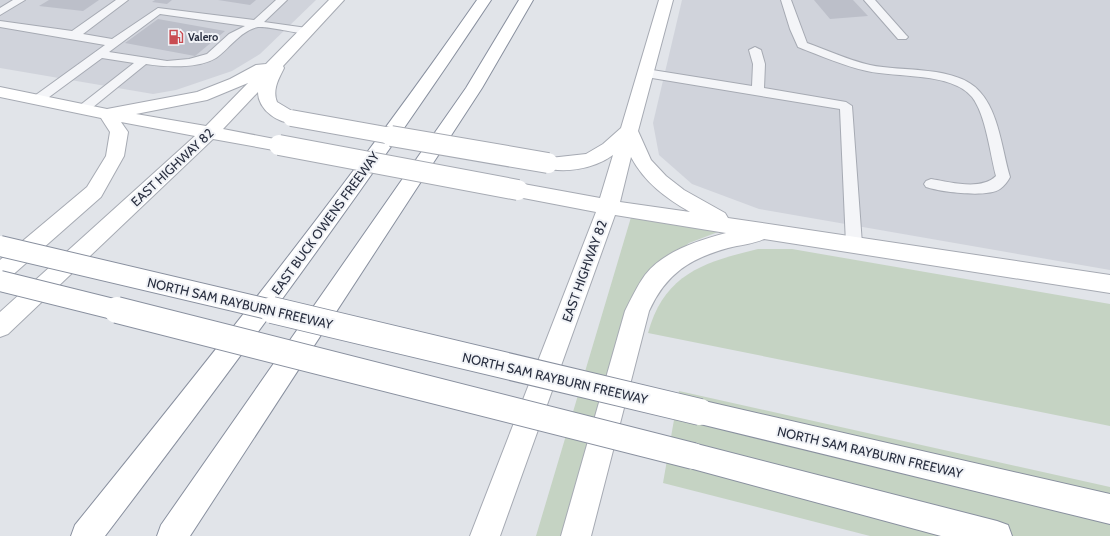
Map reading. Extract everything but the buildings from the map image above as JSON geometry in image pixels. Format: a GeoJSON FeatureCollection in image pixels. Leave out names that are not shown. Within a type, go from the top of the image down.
{"type":"FeatureCollection","features":[{"type":"Feature","properties":{"kind":"main road","name":"EAST HIGHWAY 82"},"geometry":{"type":"LineString","coordinates":[[0,327],[210,132],[337,0]]}},
{"type":"Feature","properties":{"kind":"main road","name":"EAST BUCK OWENS FREEWAY"},"geometry":{"type":"LineString","coordinates":[[86,536],[238,342],[431,80],[484,0]]}},
{"type":"Feature","properties":{"kind":"main road"},"geometry":{"type":"LineString","coordinates":[[172,536],[474,88],[526,0]]}},
{"type":"Feature","properties":{"kind":"main road","name":"EAST HIGHWAY 82"},"geometry":{"type":"LineString","coordinates":[[485,536],[608,207],[666,0]]}},
{"type":"Feature","properties":{"kind":"main road"},"geometry":{"type":"LineString","coordinates":[[107,114],[201,96],[236,82],[281,58]]}},
{"type":"Feature","properties":{"kind":"main road"},"geometry":{"type":"LineString","coordinates":[[281,58],[266,87],[267,102],[275,111],[291,118],[548,163],[571,164],[589,161],[608,151],[629,132],[644,163],[656,178],[685,200],[731,226]]}},
{"type":"Feature","properties":{"kind":"main road"},"geometry":{"type":"LineString","coordinates":[[0,92],[107,114],[608,207],[1110,284]]}},
{"type":"Feature","properties":{"kind":"main road"},"geometry":{"type":"LineString","coordinates":[[0,274],[94,192],[115,156],[119,132],[107,114]]}},
{"type":"Feature","properties":{"kind":"main road"},"geometry":{"type":"LineString","coordinates":[[576,536],[637,311],[655,279],[685,255],[720,243],[769,232]]}},
{"type":"Feature","properties":{"kind":"main road","name":"NORTH SAM RAYBURN FREEWAY"},"geometry":{"type":"LineString","coordinates":[[0,246],[1110,509]]}},
{"type":"Feature","properties":{"kind":"main road"},"geometry":{"type":"LineString","coordinates":[[0,281],[693,456],[998,536]]}},
{"type":"Feature","properties":{"kind":"lane"},"geometry":{"type":"LineString","coordinates":[[0,12],[20,0]]}},
{"type":"Feature","properties":{"kind":"lane"},"geometry":{"type":"LineString","coordinates":[[74,35],[123,0]]}},
{"type":"Feature","properties":{"kind":"lane"},"geometry":{"type":"LineString","coordinates":[[99,54],[167,64],[190,62],[211,56],[233,36],[256,24],[282,0]]}},
{"type":"Feature","properties":{"kind":"lane"},"geometry":{"type":"LineString","coordinates":[[786,0],[795,29],[802,45],[869,68],[943,78],[959,83],[974,93],[982,105],[1002,177],[994,186],[970,189],[931,184]]}},
{"type":"Feature","properties":{"kind":"lane"},"geometry":{"type":"LineString","coordinates":[[868,0],[902,37]]}},
{"type":"Feature","properties":{"kind":"lane"},"geometry":{"type":"LineString","coordinates":[[37,100],[158,11],[307,31]]}},
{"type":"Feature","properties":{"kind":"lane"},"geometry":{"type":"LineString","coordinates":[[0,24],[74,35],[114,43]]}},
{"type":"Feature","properties":{"kind":"lane"},"geometry":{"type":"LineString","coordinates":[[755,50],[759,64],[758,91]]}},
{"type":"Feature","properties":{"kind":"lane"},"geometry":{"type":"LineString","coordinates":[[83,109],[144,60]]}},
{"type":"Feature","properties":{"kind":"lane"},"geometry":{"type":"LineString","coordinates":[[646,73],[846,106],[854,244]]}},
{"type":"Feature","properties":{"kind":"shaded area"},"geometry":{"type":"Polygon","coordinates":[[[0,0],[316,0],[260,54],[232,71],[176,90],[153,94],[0,68],[0,0]]]}},
{"type":"Feature","properties":{"kind":"shaded area"},"geometry":{"type":"Polygon","coordinates":[[[682,0],[1110,0],[1110,270],[759,209],[692,184],[659,155],[653,123],[682,0]]]}},
{"type":"Feature","properties":{"kind":"green space"},"geometry":{"type":"Polygon","coordinates":[[[632,214],[718,232],[689,243],[658,269],[570,536],[536,536],[632,214]]]}},
{"type":"Feature","properties":{"kind":"green space"},"geometry":{"type":"Polygon","coordinates":[[[758,249],[792,249],[1110,304],[1110,426],[648,333],[655,313],[664,297],[676,284],[689,274],[720,259],[758,249]]]}},
{"type":"Feature","properties":{"kind":"green space"},"geometry":{"type":"Polygon","coordinates":[[[679,391],[1110,487],[1110,536],[870,536],[663,483],[679,391]]]}},
{"type":"Feature","properties":{"kind":"place","name":"Valero"},"geometry":{"type":"Point","coordinates":[176,37]}}]}
